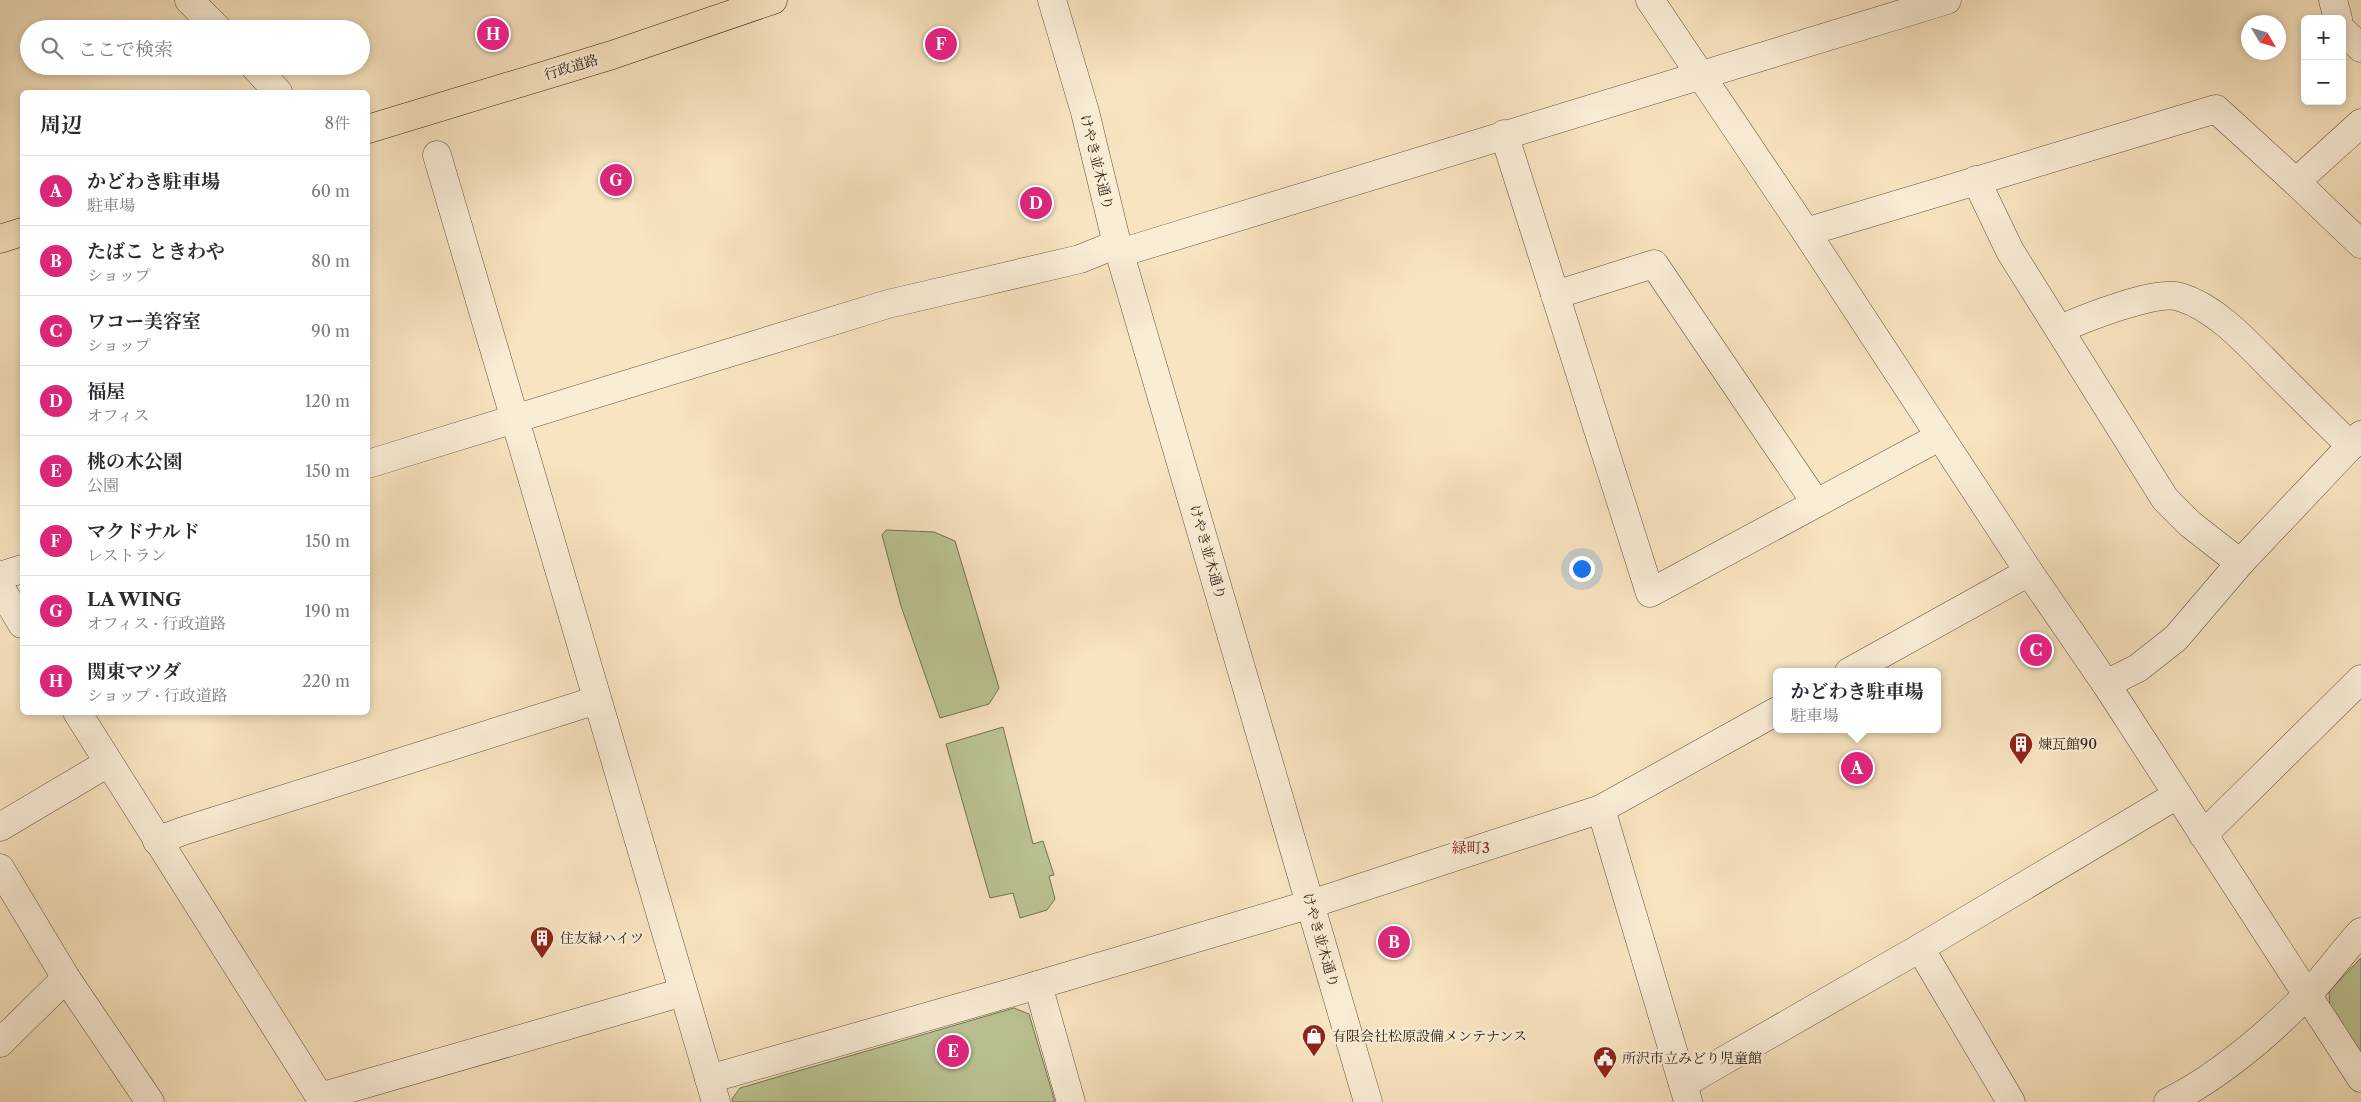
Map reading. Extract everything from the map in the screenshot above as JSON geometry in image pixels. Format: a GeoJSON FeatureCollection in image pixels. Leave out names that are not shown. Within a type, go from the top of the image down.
{"type":"FeatureCollection","features":[{"type":"Feature","properties":{"kind":"highway","name":"行政道路"},"geometry":{"type":"LineString","coordinates":[[370,128],[612,55],[773,0]]}},
{"type":"Feature","properties":{"kind":"highway"},"geometry":{"type":"LineString","coordinates":[[0,238],[20,233]]}},
{"type":"Feature","properties":{"kind":"street"},"geometry":{"type":"LineString","coordinates":[[188,0],[209,20]]}},
{"type":"Feature","properties":{"kind":"street","name":"けやき並木通り"},"geometry":{"type":"LineString","coordinates":[[1052,0],[1085,112],[1119,249],[1368,1102]]}},
{"type":"Feature","properties":{"kind":"street"},"geometry":{"type":"LineString","coordinates":[[1650,0],[1806,232],[1939,437],[2106,684],[2361,1078]]}},
{"type":"Feature","properties":{"kind":"street"},"geometry":{"type":"LineString","coordinates":[[370,463],[888,304],[1119,249],[1325,197],[1504,134],[1699,74],[1908,14],[1947,0]]}},
{"type":"Feature","properties":{"kind":"street"},"geometry":{"type":"LineString","coordinates":[[2333,0],[2337,15]]}},
{"type":"Feature","properties":{"kind":"street"},"geometry":{"type":"LineString","coordinates":[[2346,34],[2361,48]]}},
{"type":"Feature","properties":{"kind":"street"},"geometry":{"type":"LineString","coordinates":[[262,75],[276,90]]}},
{"type":"Feature","properties":{"kind":"street"},"geometry":{"type":"LineString","coordinates":[[1806,232],[2216,109],[2361,244]]}},
{"type":"Feature","properties":{"kind":"street"},"geometry":{"type":"LineString","coordinates":[[2296,182],[2361,123]]}},
{"type":"Feature","properties":{"kind":"street"},"geometry":{"type":"LineString","coordinates":[[1504,134],[1650,593],[1939,437]]}},
{"type":"Feature","properties":{"kind":"street"},"geometry":{"type":"LineString","coordinates":[[437,156],[513,420],[598,700],[712,1090],[1038,985],[1311,904],[1596,806],[1773,713]]}},
{"type":"Feature","properties":{"kind":"street"},"geometry":{"type":"LineString","coordinates":[[1976,180],[2010,251],[2165,499],[2190,524],[2240,563]]}},
{"type":"Feature","properties":{"kind":"street"},"geometry":{"type":"LineString","coordinates":[[1555,295],[1654,264],[1816,503]]}},
{"type":"Feature","properties":{"kind":"street"},"geometry":{"type":"LineString","coordinates":[[2060,329],[2107,310],[2153,298],[2179,296],[2211,313],[2234,331],[2356,441],[2240,563],[2176,638],[2138,668],[2106,684]]}},
{"type":"Feature","properties":{"kind":"street"},"geometry":{"type":"LineString","coordinates":[[0,576],[20,570]]}},
{"type":"Feature","properties":{"kind":"street"},"geometry":{"type":"LineString","coordinates":[[1856,668],[2029,572]]}},
{"type":"Feature","properties":{"kind":"street"},"geometry":{"type":"LineString","coordinates":[[0,587],[20,621]]}},
{"type":"Feature","properties":{"kind":"street"},"geometry":{"type":"LineString","coordinates":[[2203,835],[2361,679]]}},
{"type":"Feature","properties":{"kind":"street"},"geometry":{"type":"LineString","coordinates":[[157,842],[183,831],[598,700]]}},
{"type":"Feature","properties":{"kind":"street"},"geometry":{"type":"LineString","coordinates":[[79,715],[157,842],[322,1099],[683,992]]}},
{"type":"Feature","properties":{"kind":"street"},"geometry":{"type":"LineString","coordinates":[[0,827],[108,763]]}},
{"type":"Feature","properties":{"kind":"street"},"geometry":{"type":"LineString","coordinates":[[1596,806],[1686,1093],[1920,948],[2177,795]]}},
{"type":"Feature","properties":{"kind":"street"},"geometry":{"type":"LineString","coordinates":[[0,868],[66,978],[150,1102]]}},
{"type":"Feature","properties":{"kind":"street"},"geometry":{"type":"LineString","coordinates":[[2168,1102],[2192,1090],[2233,1061],[2307,995],[2361,932]]}},
{"type":"Feature","properties":{"kind":"street"},"geometry":{"type":"LineString","coordinates":[[1920,948],[2010,1102]]}},
{"type":"Feature","properties":{"kind":"street"},"geometry":{"type":"LineString","coordinates":[[0,1043],[66,978]]}},
{"type":"Feature","properties":{"kind":"street"},"geometry":{"type":"LineString","coordinates":[[1038,985],[1071,1102]]}},
{"type":"Feature","properties":{"kind":"green space"},"geometry":{"type":"Polygon","coordinates":[[[886,530],[934,532],[955,541],[999,688],[989,704],[940,718],[901,606],[882,535],[886,530]]]}},
{"type":"Feature","properties":{"kind":"green space"},"geometry":{"type":"Polygon","coordinates":[[[1003,727],[1033,844],[1043,841],[1054,875],[1049,876],[1055,899],[1047,910],[1020,918],[1013,893],[990,898],[946,744],[1003,727]]]}},
{"type":"Feature","properties":{"kind":"green space"},"geometry":{"type":"Polygon","coordinates":[[[2361,958],[2361,1054],[2330,1007],[2329,991],[2361,958]]]}},
{"type":"Feature","properties":{"kind":"green space"},"geometry":{"type":"Polygon","coordinates":[[[1014,1008],[1029,1014],[1055,1102],[733,1102],[732,1099],[740,1088],[1014,1008]]]}},
{"type":"Feature","properties":{"kind":"place","name":"関東マツダ"},"geometry":{"type":"Point","coordinates":[493,34]}},
{"type":"Feature","properties":{"kind":"place","name":"マクドナルド"},"geometry":{"type":"Point","coordinates":[941,44]}},
{"type":"Feature","properties":{"kind":"place","name":"LA WING"},"geometry":{"type":"Point","coordinates":[616,180]}},
{"type":"Feature","properties":{"kind":"place","name":"福屋"},"geometry":{"type":"Point","coordinates":[1036,203]}},
{"type":"Feature","properties":{"kind":"place","name":"ワコー美容室"},"geometry":{"type":"Point","coordinates":[2036,650]}},
{"type":"Feature","properties":{"kind":"place","name":"煉瓦館90"},"geometry":{"type":"Point","coordinates":[2021,765]}},
{"type":"Feature","properties":{"kind":"place","name":"かどわき駐車場"},"geometry":{"type":"Point","coordinates":[1857,768]}},
{"type":"Feature","properties":{"kind":"place","name":"たばこ ときわや"},"geometry":{"type":"Point","coordinates":[1394,942]}},
{"type":"Feature","properties":{"kind":"place","name":"住友緑ハイツ"},"geometry":{"type":"Point","coordinates":[542,959]}},
{"type":"Feature","properties":{"kind":"place","name":"桃の木公園"},"geometry":{"type":"Point","coordinates":[953,1051]}},
{"type":"Feature","properties":{"kind":"place","name":"有限会社松原設備メンテナンス"},"geometry":{"type":"Point","coordinates":[1314,1057]}},
{"type":"Feature","properties":{"kind":"place","name":"所沢市立みどり児童館"},"geometry":{"type":"Point","coordinates":[1605,1079]}},
{"type":"Feature","properties":{"kind":"district","name":"緑町3"},"geometry":{"type":"Point","coordinates":[1471,848]}}]}
